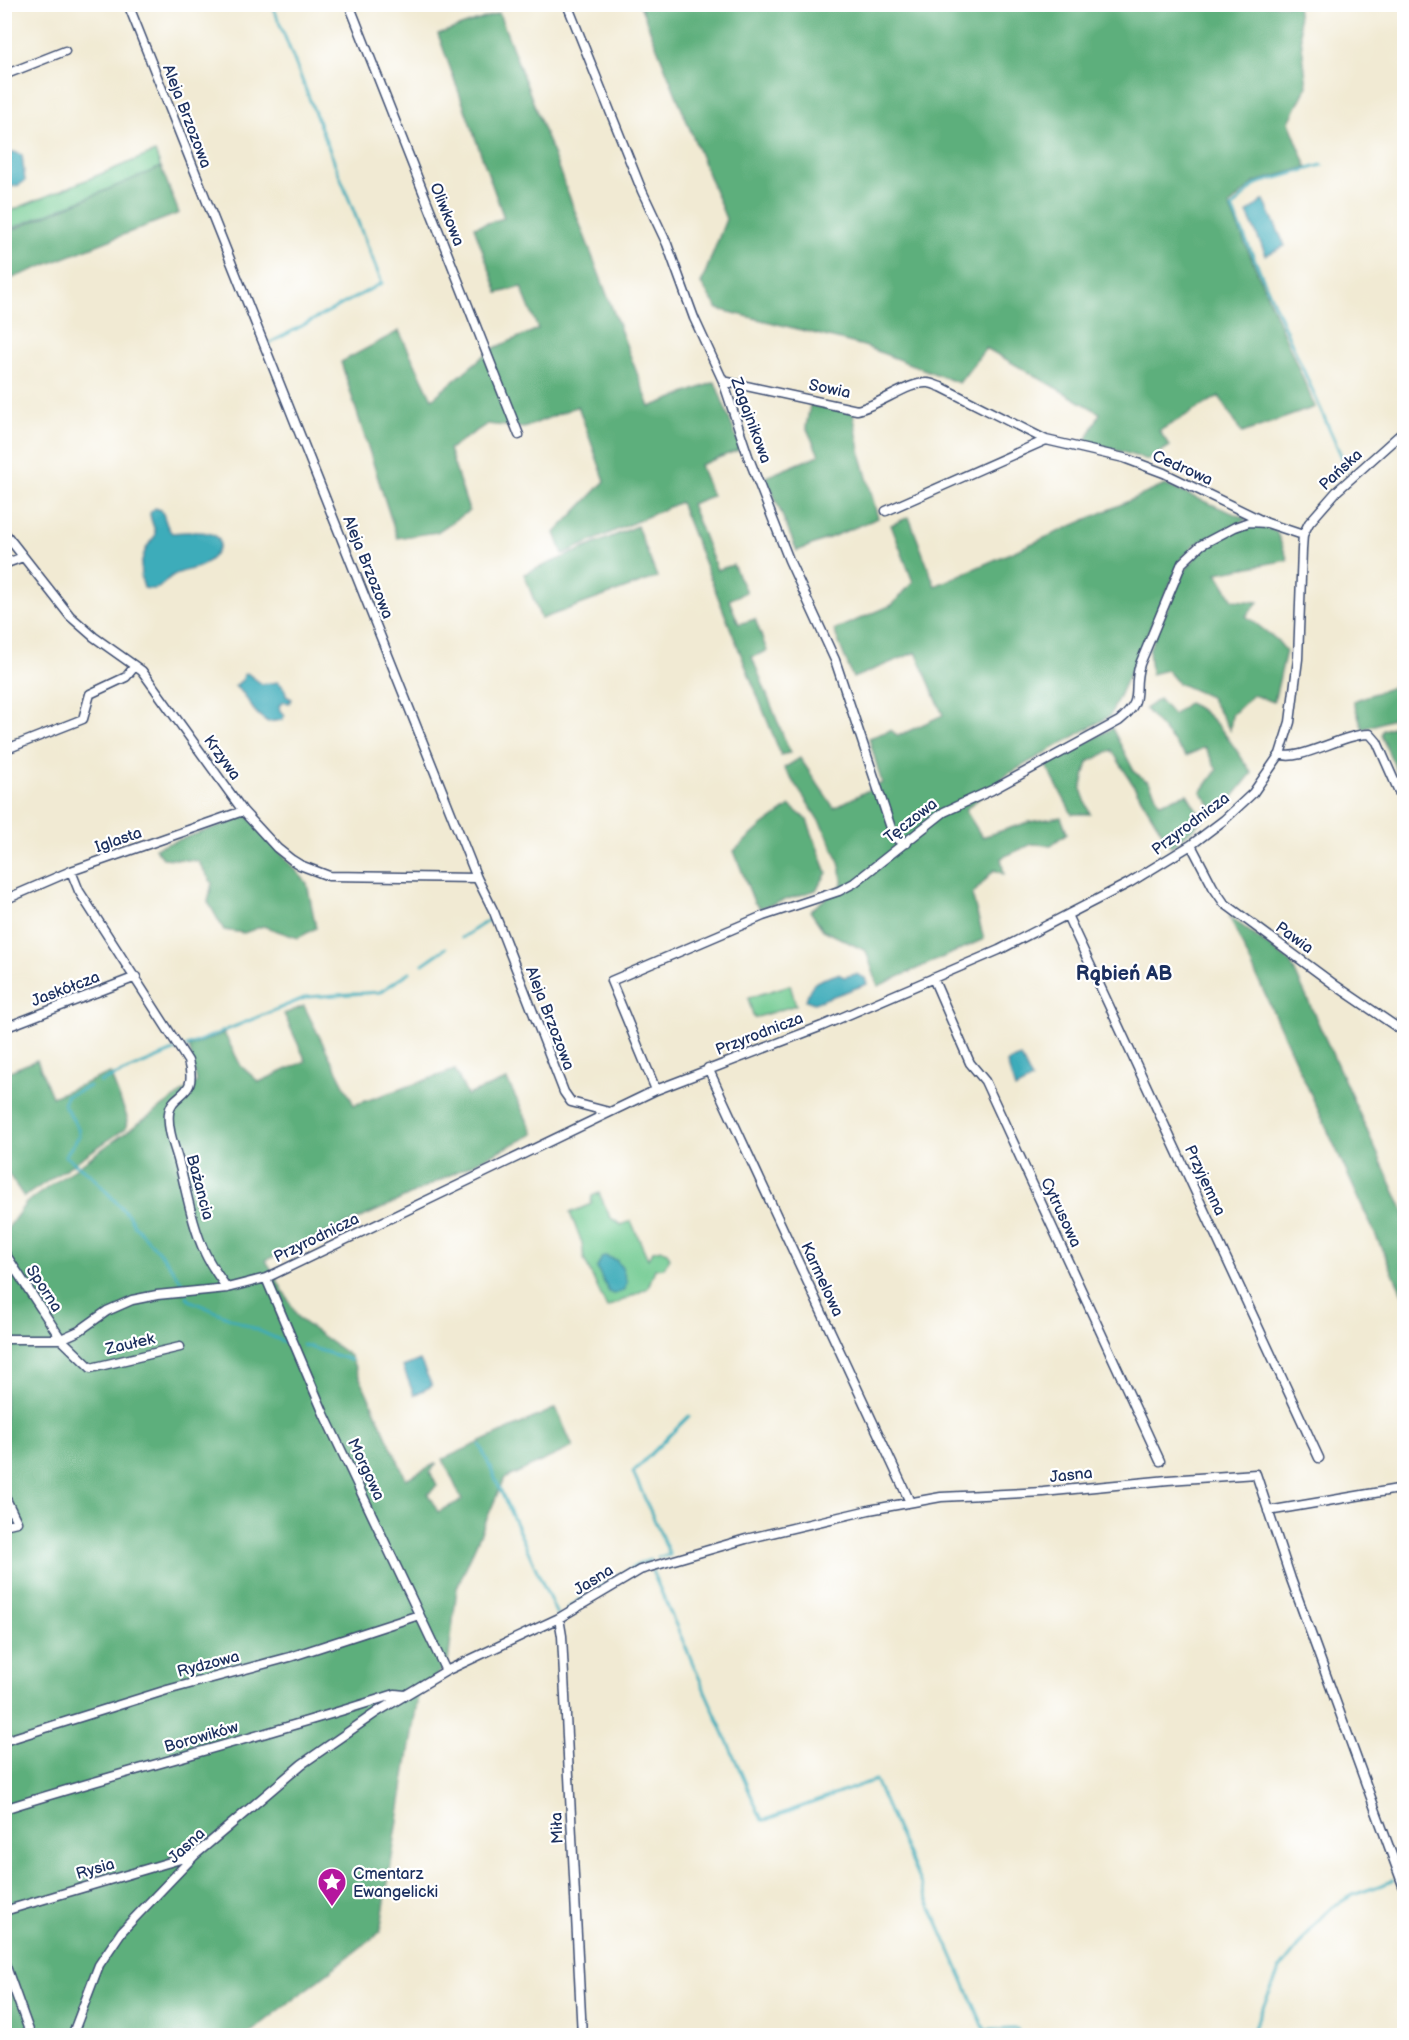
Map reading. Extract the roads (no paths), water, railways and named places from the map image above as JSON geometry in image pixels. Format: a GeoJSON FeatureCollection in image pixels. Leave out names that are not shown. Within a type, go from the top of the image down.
{"type":"FeatureCollection","features":[{"type":"Feature","properties":{"kind":"street","name":"Aleja Brzozowa"},"geometry":{"type":"LineString","coordinates":[[128,4],[477,878],[494,912],[564,1092],[571,1102],[609,1112]]}},
{"type":"Feature","properties":{"kind":"street","name":"Oliwkowa"},"geometry":{"type":"LineString","coordinates":[[349,4],[519,435]]}},
{"type":"Feature","properties":{"kind":"street","name":"Zagajnikowa"},"geometry":{"type":"LineString","coordinates":[[567,4],[642,191],[667,244],[694,318],[723,381],[748,456],[789,560],[835,660],[892,831],[897,839],[907,843]]}},
{"type":"Feature","properties":{"kind":"street"},"geometry":{"type":"LineString","coordinates":[[4,75],[64,51]]}},
{"type":"Feature","properties":{"kind":"street","name":"Sowia"},"geometry":{"type":"LineString","coordinates":[[723,381],[857,410],[916,384],[927,383]]}},
{"type":"Feature","properties":{"kind":"street","name":"Cedrowa"},"geometry":{"type":"LineString","coordinates":[[927,383],[941,387],[1046,440],[1124,459],[1154,470],[1267,523],[1303,535]]}},
{"type":"Feature","properties":{"kind":"street","name":"Pańska"},"geometry":{"type":"LineString","coordinates":[[1303,535],[1309,523],[1331,497],[1404,431]]}},
{"type":"Feature","properties":{"kind":"street"},"geometry":{"type":"LineString","coordinates":[[886,511],[1046,440]]}},
{"type":"Feature","properties":{"kind":"street","name":"Tęczowa"},"geometry":{"type":"LineString","coordinates":[[656,1090],[611,981],[764,916],[838,891],[854,883],[944,812],[1018,777],[1119,721],[1131,711],[1135,704],[1140,664],[1182,563],[1201,545],[1235,527],[1249,522],[1267,523]]}},
{"type":"Feature","properties":{"kind":"street","name":"Krzywa"},"geometry":{"type":"LineString","coordinates":[[4,532],[70,616],[94,637],[135,666],[149,680],[243,811],[277,848],[300,865],[318,873],[353,877],[477,878]]}},
{"type":"Feature","properties":{"kind":"street","name":"Przyrodnicza"},"geometry":{"type":"LineString","coordinates":[[61,1340],[79,1331],[107,1311],[132,1300],[157,1295],[227,1288],[266,1278],[656,1090],[708,1068],[822,1026],[999,950],[1129,883],[1191,845],[1224,820],[1253,793],[1280,753],[1290,722],[1299,658],[1303,535]]}},
{"type":"Feature","properties":{"kind":"street"},"geometry":{"type":"LineString","coordinates":[[4,564],[23,557]]}},
{"type":"Feature","properties":{"kind":"street"},"geometry":{"type":"LineString","coordinates":[[4,750],[84,719],[90,694],[126,677],[135,666]]}},
{"type":"Feature","properties":{"kind":"street"},"geometry":{"type":"LineString","coordinates":[[1280,753],[1287,757],[1295,756],[1340,739],[1359,734],[1370,734],[1377,742],[1404,804]]}},
{"type":"Feature","properties":{"kind":"street","name":"Iglasta"},"geometry":{"type":"LineString","coordinates":[[4,900],[71,871],[243,811]]}},
{"type":"Feature","properties":{"kind":"street","name":"Pawia"},"geometry":{"type":"LineString","coordinates":[[1191,845],[1213,888],[1224,903],[1335,985],[1404,1032]]}},
{"type":"Feature","properties":{"kind":"street"},"geometry":{"type":"LineString","coordinates":[[71,871],[79,891],[136,977]]}},
{"type":"Feature","properties":{"kind":"street","name":"Przyjemna"},"geometry":{"type":"LineString","coordinates":[[1066,915],[1319,1458]]}},
{"type":"Feature","properties":{"kind":"street","name":"Jaskółcza"},"geometry":{"type":"LineString","coordinates":[[4,1028],[136,977]]}},
{"type":"Feature","properties":{"kind":"street","name":"Bażancia"},"geometry":{"type":"LineString","coordinates":[[136,977],[188,1061],[192,1073],[191,1084],[186,1093],[175,1102],[169,1112],[171,1131],[196,1229],[208,1258],[227,1288]]}},
{"type":"Feature","properties":{"kind":"street","name":"Cytrusowa"},"geometry":{"type":"LineString","coordinates":[[933,978],[970,1063],[985,1081],[1160,1461]]}},
{"type":"Feature","properties":{"kind":"street","name":"Karmelowa"},"geometry":{"type":"LineString","coordinates":[[708,1068],[910,1502]]}},
{"type":"Feature","properties":{"kind":"street","name":"Sporna"},"geometry":{"type":"LineString","coordinates":[[4,1252],[61,1340]]}},
{"type":"Feature","properties":{"kind":"street","name":"Morgowa"},"geometry":{"type":"LineString","coordinates":[[266,1278],[324,1414],[446,1671]]}},
{"type":"Feature","properties":{"kind":"street"},"geometry":{"type":"LineString","coordinates":[[4,1339],[61,1340]]}},
{"type":"Feature","properties":{"kind":"street","name":"Zaułek"},"geometry":{"type":"LineString","coordinates":[[61,1340],[91,1368],[180,1347]]}},
{"type":"Feature","properties":{"kind":"street","name":"Jasna"},"geometry":{"type":"LineString","coordinates":[[72,2036],[99,1965],[122,1931],[195,1855],[302,1764],[377,1712],[446,1671],[559,1618],[627,1576],[655,1564],[746,1539],[941,1497],[1050,1492],[1256,1474],[1404,1888]]}},
{"type":"Feature","properties":{"kind":"street"},"geometry":{"type":"LineString","coordinates":[[1268,1510],[1404,1488]]}},
{"type":"Feature","properties":{"kind":"street"},"geometry":{"type":"LineString","coordinates":[[4,1495],[17,1522],[4,1525]]}},
{"type":"Feature","properties":{"kind":"street","name":"Rydzowa"},"geometry":{"type":"LineString","coordinates":[[4,1741],[167,1690],[301,1653],[419,1616]]}},
{"type":"Feature","properties":{"kind":"street","name":"Miła"},"geometry":{"type":"LineString","coordinates":[[559,1618],[562,1636],[582,2036]]}},
{"type":"Feature","properties":{"kind":"street","name":"Borowików"},"geometry":{"type":"LineString","coordinates":[[4,1809],[395,1694],[406,1695]]}},
{"type":"Feature","properties":{"kind":"street","name":"Rysia"},"geometry":{"type":"LineString","coordinates":[[4,1911],[195,1855]]}},
{"type":"Feature","properties":{"kind":"street"},"geometry":{"type":"LineString","coordinates":[[4,1960],[32,2036]]}},
{"type":"Feature","properties":{"kind":"water"},"geometry":{"type":"Polygon","coordinates":[[[14,152],[22,155],[25,181],[5,188],[5,155],[14,152]]]}},
{"type":"Feature","properties":{"kind":"water"},"geometry":{"type":"Polygon","coordinates":[[[1264,200],[1285,246],[1266,255],[1247,213],[1264,200]]]}},
{"type":"Feature","properties":{"kind":"water"},"geometry":{"type":"Polygon","coordinates":[[[155,508],[161,510],[172,533],[210,534],[216,536],[219,547],[215,555],[203,565],[176,574],[158,588],[151,589],[144,588],[141,567],[147,547],[155,536],[150,513],[155,508]]]}},
{"type":"Feature","properties":{"kind":"water"},"geometry":{"type":"Polygon","coordinates":[[[247,673],[262,684],[278,682],[284,688],[286,696],[292,699],[289,703],[283,702],[279,706],[280,711],[285,715],[282,720],[268,722],[255,711],[244,694],[235,686],[247,673]]]}},
{"type":"Feature","properties":{"kind":"water"},"geometry":{"type":"Polygon","coordinates":[[[838,974],[844,977],[856,974],[865,978],[867,984],[814,1003],[806,1000],[817,981],[838,974]]]}},
{"type":"Feature","properties":{"kind":"water"},"geometry":{"type":"Polygon","coordinates":[[[1021,1057],[1032,1080],[1015,1089],[1007,1063],[1021,1057]]]}},
{"type":"Feature","properties":{"kind":"water"},"geometry":{"type":"Polygon","coordinates":[[[602,1257],[616,1260],[622,1268],[627,1283],[623,1291],[614,1294],[609,1292],[597,1268],[602,1257]]]}},
{"type":"Feature","properties":{"kind":"water"},"geometry":{"type":"Polygon","coordinates":[[[420,1360],[432,1386],[414,1395],[403,1367],[420,1360]]]}},
{"type":"Feature","properties":{"kind":"waterway"},"geometry":{"type":"LineString","coordinates":[[268,344],[382,283],[272,4]]}},
{"type":"Feature","properties":{"kind":"waterway"},"geometry":{"type":"LineString","coordinates":[[1322,165],[1256,184],[1232,208],[1347,469]]}},
{"type":"Feature","properties":{"kind":"waterway"},"geometry":{"type":"LineString","coordinates":[[462,938],[490,919]]}},
{"type":"Feature","properties":{"kind":"waterway"},"geometry":{"type":"LineString","coordinates":[[423,964],[446,948]]}},
{"type":"Feature","properties":{"kind":"waterway"},"geometry":{"type":"LineString","coordinates":[[187,1046],[307,997],[380,992],[410,972]]}},
{"type":"Feature","properties":{"kind":"waterway"},"geometry":{"type":"LineString","coordinates":[[100,1082],[176,1050]]}},
{"type":"Feature","properties":{"kind":"waterway"},"geometry":{"type":"LineString","coordinates":[[90,1086],[66,1096],[64,1105],[78,1128],[79,1136],[65,1156],[91,1175],[129,1216],[183,1284]]}},
{"type":"Feature","properties":{"kind":"waterway"},"geometry":{"type":"LineString","coordinates":[[187,1296],[189,1300],[289,1344]]}},
{"type":"Feature","properties":{"kind":"waterway"},"geometry":{"type":"LineString","coordinates":[[303,1345],[351,1360]]}},
{"type":"Feature","properties":{"kind":"waterway"},"geometry":{"type":"LineString","coordinates":[[658,1557],[670,1555],[633,1472],[689,1416]]}},
{"type":"Feature","properties":{"kind":"waterway"},"geometry":{"type":"LineString","coordinates":[[480,1445],[557,1615]]}},
{"type":"Feature","properties":{"kind":"waterway"},"geometry":{"type":"LineString","coordinates":[[596,1589],[641,1563],[651,1560]]}},
{"type":"Feature","properties":{"kind":"waterway"},"geometry":{"type":"LineString","coordinates":[[652,1571],[762,1820],[875,1780],[985,2030],[1017,2029],[1021,2036]]}},
{"type":"Feature","properties":{"kind":"waterway"},"geometry":{"type":"LineString","coordinates":[[567,1609],[587,1595]]}},
{"type":"Feature","properties":{"kind":"waterway"},"geometry":{"type":"LineString","coordinates":[[1253,2030],[1280,1969],[1317,1922],[1332,1907],[1353,1895],[1393,1881]]}},
{"type":"Feature","properties":{"kind":"place","name":"Cmentarz Ewangelicki"},"geometry":{"type":"Point","coordinates":[332,1908]}},
{"type":"Feature","properties":{"kind":"district","name":"Rąbień AB"},"geometry":{"type":"Point","coordinates":[1124,973]}}]}
